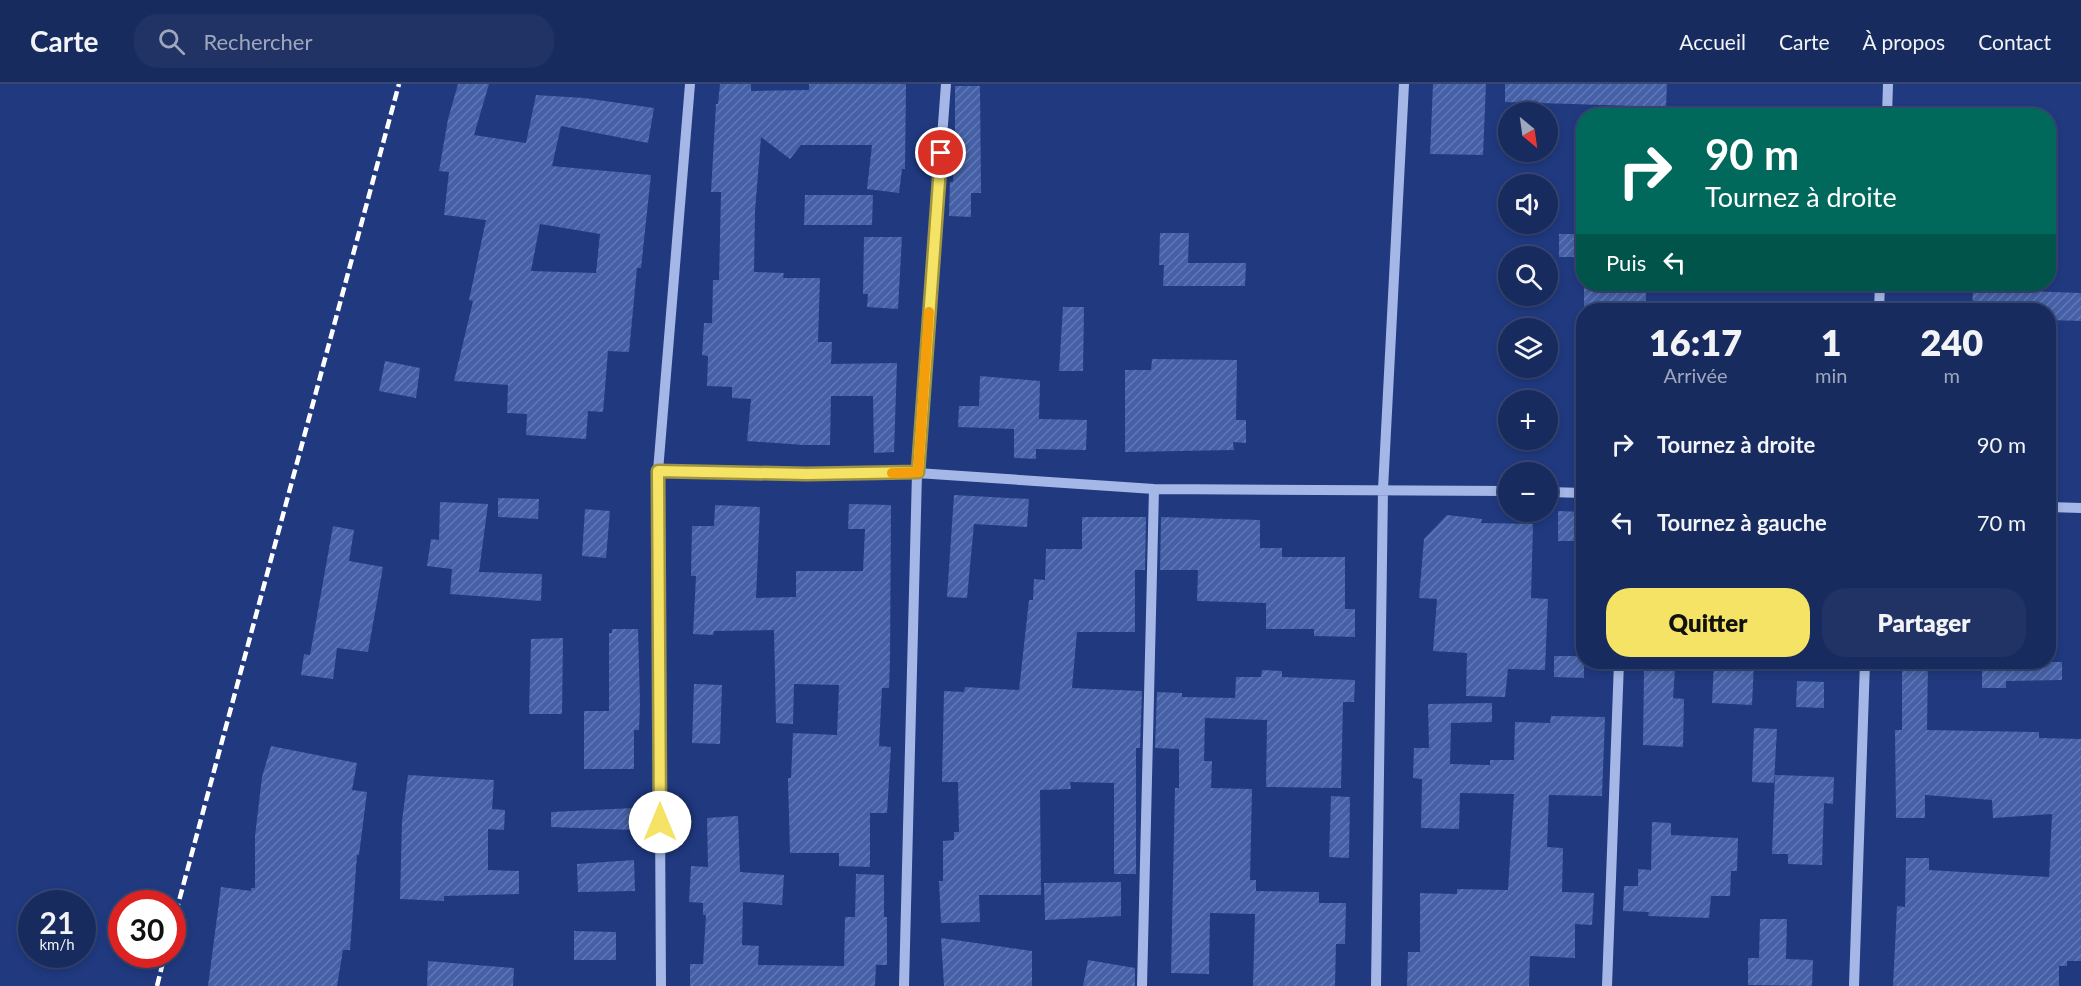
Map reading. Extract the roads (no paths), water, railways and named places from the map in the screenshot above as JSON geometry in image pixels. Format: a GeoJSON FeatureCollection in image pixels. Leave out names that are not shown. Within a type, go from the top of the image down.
{"type":"FeatureCollection","features":[{"type":"Feature","properties":{"kind":"street"},"geometry":{"type":"LineString","coordinates":[[661,986],[658,471],[690,84]]}},
{"type":"Feature","properties":{"kind":"street"},"geometry":{"type":"LineString","coordinates":[[904,986],[918,472],[946,84]]}},
{"type":"Feature","properties":{"kind":"street"},"geometry":{"type":"LineString","coordinates":[[1376,986],[1383,489],[1404,84]]}},
{"type":"Feature","properties":{"kind":"street"},"geometry":{"type":"LineString","coordinates":[[1887,108],[1888,84]]}},
{"type":"Feature","properties":{"kind":"street"},"geometry":{"type":"LineString","coordinates":[[658,471],[807,474],[918,472],[1154,489],[1498,491]]}},
{"type":"Feature","properties":{"kind":"street"},"geometry":{"type":"LineString","coordinates":[[1142,986],[1154,489]]}},
{"type":"Feature","properties":{"kind":"street"},"geometry":{"type":"LineString","coordinates":[[1558,492],[1576,493]]}},
{"type":"Feature","properties":{"kind":"street"},"geometry":{"type":"LineString","coordinates":[[2056,507],[2081,508]]}},
{"type":"Feature","properties":{"kind":"street"},"geometry":{"type":"LineString","coordinates":[[1607,986],[1619,669]]}},
{"type":"Feature","properties":{"kind":"street"},"geometry":{"type":"LineString","coordinates":[[1854,986],[1865,669]]}},
{"type":"Feature","properties":{"kind":"railway"},"geometry":{"type":"LineString","coordinates":[[182,890],[399,84]]}},
{"type":"Feature","properties":{"kind":"railway"},"geometry":{"type":"LineString","coordinates":[[157,986],[162,968]]}}]}
